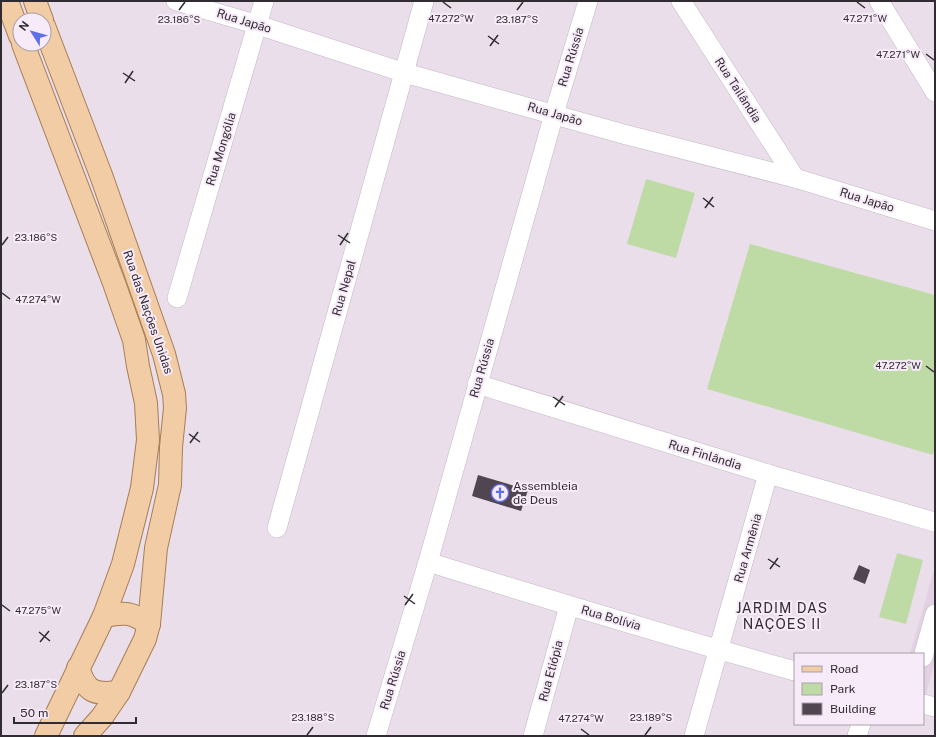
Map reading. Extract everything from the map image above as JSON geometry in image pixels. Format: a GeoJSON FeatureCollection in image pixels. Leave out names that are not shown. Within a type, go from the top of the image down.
{"type":"FeatureCollection","features":[{"type":"Feature","properties":{"kind":"main road"},"geometry":{"type":"LineString","coordinates":[[7,1],[12,14]]}},
{"type":"Feature","properties":{"kind":"main road"},"geometry":{"type":"LineString","coordinates":[[35,1],[39,12]]}},
{"type":"Feature","properties":{"kind":"main road","name":"Rua das Nações Unidas"},"geometry":{"type":"LineString","coordinates":[[52,47],[100,175],[164,354],[174,394],[175,415],[171,447],[170,486],[156,548],[149,624],[145,639],[119,692],[102,717],[85,736]]}},
{"type":"Feature","properties":{"kind":"main road","name":"Rua das Nações Unidas"},"geometry":{"type":"LineString","coordinates":[[26,52],[134,340],[146,403],[148,440],[142,488],[123,564],[104,616],[46,736]]}},
{"type":"Feature","properties":{"kind":"main road"},"geometry":{"type":"LineString","coordinates":[[104,616],[118,613],[130,614],[149,624]]}},
{"type":"Feature","properties":{"kind":"main road"},"geometry":{"type":"LineString","coordinates":[[78,668],[82,680],[94,691],[109,693],[119,692]]}},
{"type":"Feature","properties":{"kind":"street","name":"Rua Japão"},"geometry":{"type":"LineString","coordinates":[[176,1],[258,25],[405,73],[627,135],[795,178],[935,221]]}},
{"type":"Feature","properties":{"kind":"street","name":"Rua Mongólia"},"geometry":{"type":"LineString","coordinates":[[177,298],[264,1]]}},
{"type":"Feature","properties":{"kind":"street","name":"Rua Nepal"},"geometry":{"type":"LineString","coordinates":[[277,528],[424,1]]}},
{"type":"Feature","properties":{"kind":"street","name":"Rua Rússia"},"geometry":{"type":"LineString","coordinates":[[376,736],[428,562],[554,114],[588,1]]}},
{"type":"Feature","properties":{"kind":"street","name":"Rua Tailândia"},"geometry":{"type":"LineString","coordinates":[[682,1],[795,178]]}},
{"type":"Feature","properties":{"kind":"street"},"geometry":{"type":"LineString","coordinates":[[879,1],[935,92]]}},
{"type":"Feature","properties":{"kind":"street","name":"Rua Finlândia"},"geometry":{"type":"LineString","coordinates":[[477,384],[768,474],[935,522]]}},
{"type":"Feature","properties":{"kind":"street","name":"Rua Armênia"},"geometry":{"type":"LineString","coordinates":[[694,736],[720,650],[768,474]]}},
{"type":"Feature","properties":{"kind":"street","name":"Rua Bolívia"},"geometry":{"type":"LineString","coordinates":[[428,562],[569,606],[794,671]]}},
{"type":"Feature","properties":{"kind":"street","name":"Rua Etiópia"},"geometry":{"type":"LineString","coordinates":[[533,736],[569,606]]}},
{"type":"Feature","properties":{"kind":"street"},"geometry":{"type":"LineString","coordinates":[[924,653],[935,614]]}},
{"type":"Feature","properties":{"kind":"street"},"geometry":{"type":"LineString","coordinates":[[924,704],[935,707]]}},
{"type":"Feature","properties":{"kind":"street"},"geometry":{"type":"LineString","coordinates":[[857,736],[861,725]]}},
{"type":"Feature","properties":{"kind":"shaded area"},"geometry":{"type":"Polygon","coordinates":[[[935,566],[935,661],[925,697],[924,653],[910,653],[935,566]]]}},
{"type":"Feature","properties":{"kind":"green space"},"geometry":{"type":"Polygon","coordinates":[[[646,179],[695,193],[676,258],[627,244],[646,179]]]}},
{"type":"Feature","properties":{"kind":"green space"},"geometry":{"type":"Polygon","coordinates":[[[750,244],[935,295],[935,447],[933,455],[707,389],[750,244]]]}},
{"type":"Feature","properties":{"kind":"green space"},"geometry":{"type":"Polygon","coordinates":[[[897,553],[923,560],[906,624],[879,617],[897,553]]]}},
{"type":"Feature","properties":{"kind":"building","name":"Assembleia de Deus"},"geometry":{"type":"Polygon","coordinates":[[[478,475],[528,490],[521,511],[472,496],[478,475]]]}},
{"type":"Feature","properties":{"kind":"building"},"geometry":{"type":"Polygon","coordinates":[[[859,565],[870,570],[865,584],[853,579],[859,565]]]}},
{"type":"Feature","properties":{"kind":"place","name":"Assembleia de Deus"},"geometry":{"type":"Point","coordinates":[500,493]}},
{"type":"Feature","properties":{"kind":"district","name":"JARDIM DAS NAÇÕES II"},"geometry":{"type":"Point","coordinates":[782,616]}}]}
